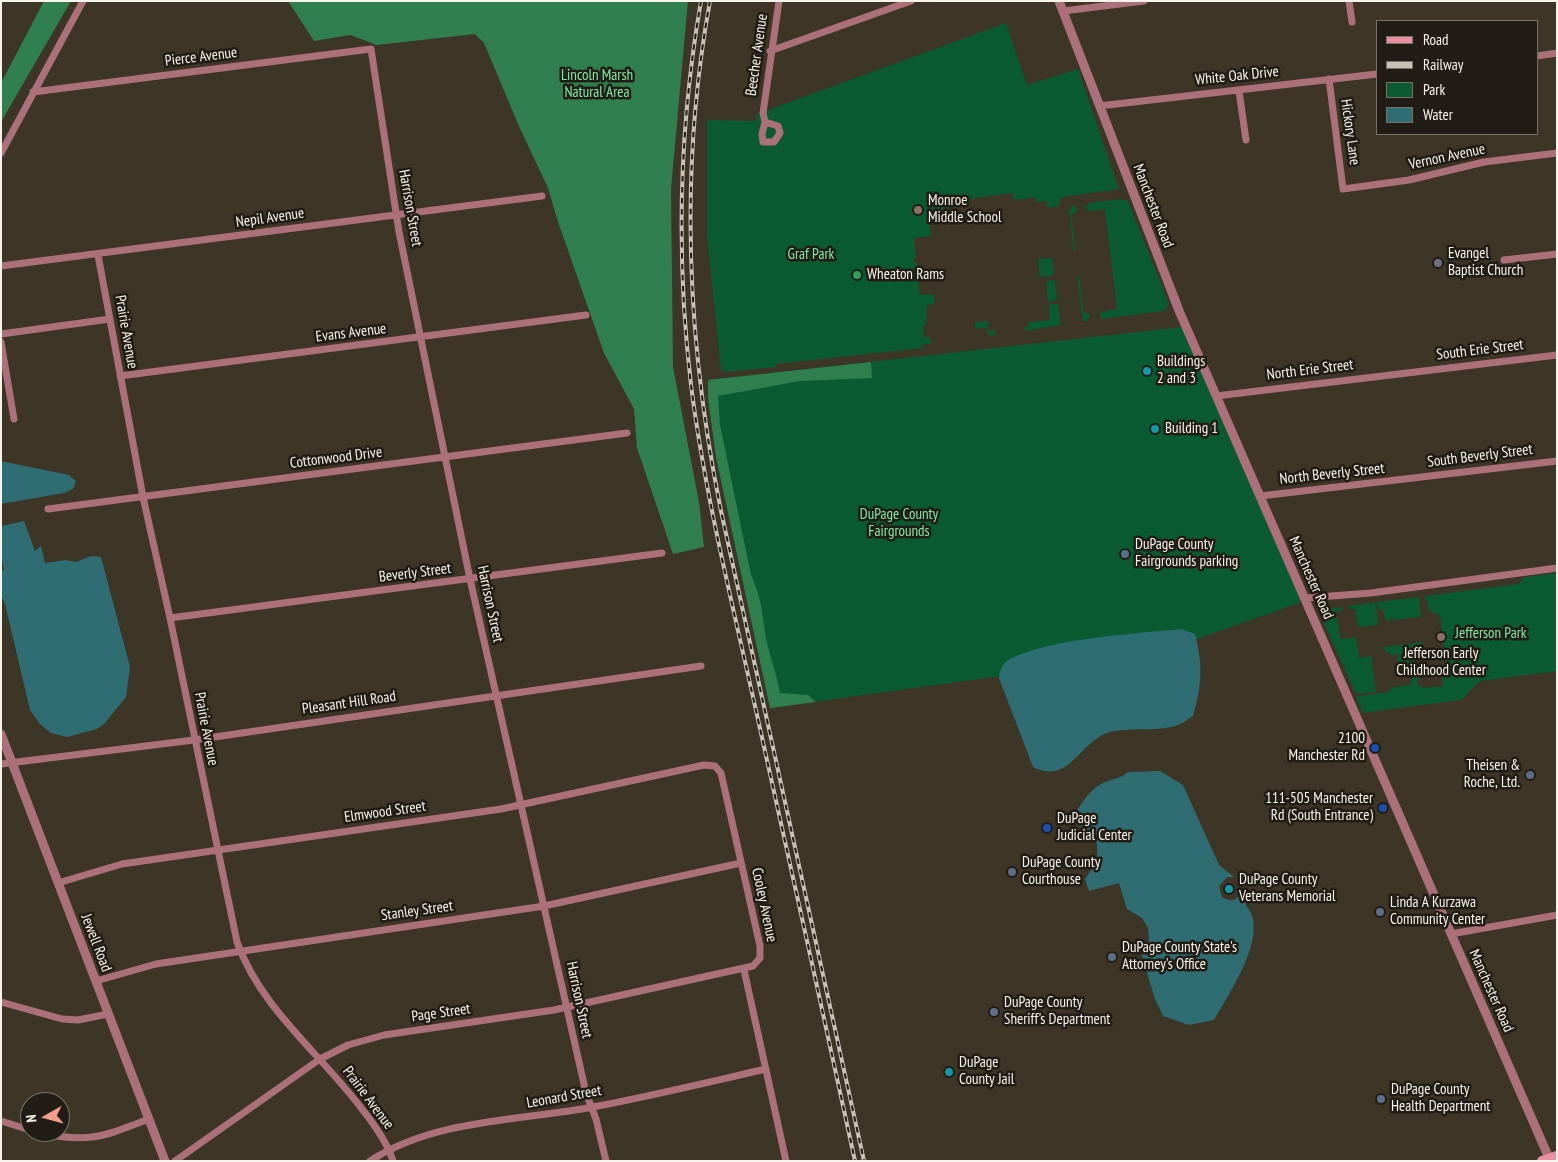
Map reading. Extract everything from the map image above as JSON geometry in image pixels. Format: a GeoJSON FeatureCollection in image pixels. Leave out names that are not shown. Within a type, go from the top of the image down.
{"type":"FeatureCollection","features":[{"type":"Feature","properties":{"kind":"street"},"geometry":{"type":"LineString","coordinates":[[1,153],[83,1]]}},
{"type":"Feature","properties":{"kind":"street","name":"Beecher Avenue"},"geometry":{"type":"LineString","coordinates":[[765,122],[763,113],[770,51],[779,1]]}},
{"type":"Feature","properties":{"kind":"street"},"geometry":{"type":"LineString","coordinates":[[770,51],[911,1]]}},
{"type":"Feature","properties":{"kind":"street","name":"Manchester Road"},"geometry":{"type":"LineString","coordinates":[[1059,1],[1180,313],[1549,1159]]}},
{"type":"Feature","properties":{"kind":"street"},"geometry":{"type":"LineString","coordinates":[[1063,12],[1144,1]]}},
{"type":"Feature","properties":{"kind":"street"},"geometry":{"type":"LineString","coordinates":[[1350,1],[1352,22]]}},
{"type":"Feature","properties":{"kind":"street","name":"Pierce Avenue"},"geometry":{"type":"LineString","coordinates":[[33,92],[371,49]]}},
{"type":"Feature","properties":{"kind":"street","name":"Harrison Street"},"geometry":{"type":"LineString","coordinates":[[371,49],[396,215],[470,579],[586,1093],[592,1107],[606,1161]]}},
{"type":"Feature","properties":{"kind":"street"},"geometry":{"type":"LineString","coordinates":[[1538,56],[1557,53]]}},
{"type":"Feature","properties":{"kind":"street","name":"White Oak Drive"},"geometry":{"type":"LineString","coordinates":[[1100,106],[1376,74]]}},
{"type":"Feature","properties":{"kind":"street","name":"Hickory Lane"},"geometry":{"type":"LineString","coordinates":[[1329,79],[1343,189]]}},
{"type":"Feature","properties":{"kind":"street"},"geometry":{"type":"LineString","coordinates":[[1239,91],[1246,140]]}},
{"type":"Feature","properties":{"kind":"street","name":"Vernon Avenue"},"geometry":{"type":"LineString","coordinates":[[1343,189],[1409,180],[1484,162],[1557,153]]}},
{"type":"Feature","properties":{"kind":"street","name":"Nepil Avenue"},"geometry":{"type":"LineString","coordinates":[[1,266],[98,255],[542,196]]}},
{"type":"Feature","properties":{"kind":"street"},"geometry":{"type":"LineString","coordinates":[[1504,260],[1557,254]]}},
{"type":"Feature","properties":{"kind":"street","name":"Prairie Avenue"},"geometry":{"type":"LineString","coordinates":[[98,255],[143,497],[170,618],[234,934],[240,952],[270,1003],[357,1103],[389,1150],[393,1161]]}},
{"type":"Feature","properties":{"kind":"street","name":"Evans Avenue"},"geometry":{"type":"LineString","coordinates":[[120,376],[421,338],[586,314]]}},
{"type":"Feature","properties":{"kind":"street"},"geometry":{"type":"LineString","coordinates":[[1,334],[110,319]]}},
{"type":"Feature","properties":{"kind":"street"},"geometry":{"type":"LineString","coordinates":[[1,342],[14,419]]}},
{"type":"Feature","properties":{"kind":"street","name":"South Erie Street"},"geometry":{"type":"LineString","coordinates":[[1407,372],[1557,355]]}},
{"type":"Feature","properties":{"kind":"street","name":"North Erie Street"},"geometry":{"type":"LineString","coordinates":[[1216,396],[1407,372]]}},
{"type":"Feature","properties":{"kind":"street","name":"Cottonwood Drive"},"geometry":{"type":"LineString","coordinates":[[48,509],[628,433]]}},
{"type":"Feature","properties":{"kind":"street","name":"South Beverly Street"},"geometry":{"type":"LineString","coordinates":[[1408,479],[1557,461]]}},
{"type":"Feature","properties":{"kind":"street","name":"North Beverly Street"},"geometry":{"type":"LineString","coordinates":[[1260,496],[1408,479]]}},
{"type":"Feature","properties":{"kind":"street","name":"Beverly Street"},"geometry":{"type":"LineString","coordinates":[[170,618],[662,553]]}},
{"type":"Feature","properties":{"kind":"street"},"geometry":{"type":"LineString","coordinates":[[1305,598],[1557,568]]}},
{"type":"Feature","properties":{"kind":"street","name":"Pleasant Hill Road"},"geometry":{"type":"LineString","coordinates":[[1,764],[194,740],[701,666]]}},
{"type":"Feature","properties":{"kind":"street","name":"Jewell Road"},"geometry":{"type":"LineString","coordinates":[[1,734],[165,1161]]}},
{"type":"Feature","properties":{"kind":"street","name":"Elmwood Street"},"geometry":{"type":"LineString","coordinates":[[58,883],[122,864],[520,805],[692,768],[715,766]]}},
{"type":"Feature","properties":{"kind":"street","name":"Cooley Avenue"},"geometry":{"type":"LineString","coordinates":[[715,766],[723,779],[760,946],[760,958],[753,966],[744,970]]}},
{"type":"Feature","properties":{"kind":"street","name":"Stanley Street"},"geometry":{"type":"LineString","coordinates":[[96,981],[156,964],[544,906],[742,863]]}},
{"type":"Feature","properties":{"kind":"street"},"geometry":{"type":"LineString","coordinates":[[1451,934],[1557,915]]}},
{"type":"Feature","properties":{"kind":"street"},"geometry":{"type":"LineString","coordinates":[[744,970],[786,1161]]}},
{"type":"Feature","properties":{"kind":"street","name":"Page Street"},"geometry":{"type":"LineString","coordinates":[[175,1161],[320,1059],[348,1045],[384,1035],[566,1007],[744,970]]}},
{"type":"Feature","properties":{"kind":"street"},"geometry":{"type":"LineString","coordinates":[[1,1002],[62,1019],[78,1020],[108,1014]]}},
{"type":"Feature","properties":{"kind":"street","name":"Leonard Street"},"geometry":{"type":"LineString","coordinates":[[370,1161],[411,1140],[446,1130],[592,1107],[766,1068]]}},
{"type":"Feature","properties":{"kind":"street"},"geometry":{"type":"LineString","coordinates":[[70,1138],[91,1139],[149,1119]]}},
{"type":"Feature","properties":{"kind":"street"},"geometry":{"type":"LineString","coordinates":[[1,1121],[20,1127]]}},
{"type":"Feature","properties":{"kind":"green space"},"geometry":{"type":"Polygon","coordinates":[[[44,1],[71,1],[1,122],[1,83],[44,1]]]}},
{"type":"Feature","properties":{"kind":"green space","name":"Lincoln Marsh Natural Area"},"geometry":{"type":"Polygon","coordinates":[[[288,1],[688,1],[671,189],[673,367],[699,502],[704,547],[673,554],[637,448],[634,409],[604,353],[548,188],[518,124],[484,43],[475,34],[377,45],[350,35],[314,41],[288,1]]]}},
{"type":"Feature","properties":{"kind":"green space","name":"Graf Park"},"geometry":{"type":"Polygon","coordinates":[[[1006,23],[1027,85],[1078,69],[1119,189],[1063,197],[1060,199],[1059,206],[1048,208],[1046,201],[1036,202],[1035,197],[1014,200],[1012,193],[976,198],[972,200],[972,204],[971,193],[969,205],[929,211],[931,236],[914,238],[916,257],[913,260],[913,262],[917,262],[920,295],[934,294],[935,303],[927,305],[926,325],[923,326],[924,337],[930,337],[931,344],[922,344],[923,348],[776,364],[776,367],[725,372],[721,370],[707,235],[707,120],[756,121],[757,114],[1006,23]]]}},
{"type":"Feature","properties":{"kind":"green space"},"geometry":{"type":"Polygon","coordinates":[[[1121,199],[1128,201],[1169,304],[1164,311],[1101,319],[1100,312],[1117,309],[1105,209],[1087,211],[1086,207],[1089,203],[1121,199]]]}},
{"type":"Feature","properties":{"kind":"green space"},"geometry":{"type":"Polygon","coordinates":[[[1073,205],[1076,206],[1077,212],[1071,214],[1076,251],[1074,251],[1069,211],[1073,205]]]}},
{"type":"Feature","properties":{"kind":"green space"},"geometry":{"type":"Polygon","coordinates":[[[1052,258],[1054,275],[1040,277],[1038,259],[1052,258]]]}},
{"type":"Feature","properties":{"kind":"green space"},"geometry":{"type":"Polygon","coordinates":[[[1077,276],[1079,276],[1084,313],[1090,314],[1088,321],[1083,321],[1077,276]]]}},
{"type":"Feature","properties":{"kind":"green space"},"geometry":{"type":"Polygon","coordinates":[[[1055,280],[1057,300],[1048,302],[1046,281],[1055,280]]]}},
{"type":"Feature","properties":{"kind":"green space"},"geometry":{"type":"Polygon","coordinates":[[[1049,304],[1058,304],[1061,325],[1024,331],[1024,328],[1029,326],[1029,322],[1050,320],[1049,304]]]}},
{"type":"Feature","properties":{"kind":"green space"},"geometry":{"type":"Polygon","coordinates":[[[987,321],[989,331],[995,331],[995,335],[988,336],[987,328],[975,329],[975,322],[987,321]]]}},
{"type":"Feature","properties":{"kind":"green space","name":"DuPage County Fairgrounds"},"geometry":{"type":"Polygon","coordinates":[[[1182,327],[1302,602],[1197,639],[1008,675],[770,708],[716,457],[708,398],[708,380],[1182,327]]]}},
{"type":"Feature","properties":{"kind":"green space"},"geometry":{"type":"Polygon","coordinates":[[[871,362],[872,378],[800,381],[718,396],[720,425],[751,575],[760,601],[767,643],[780,693],[808,695],[816,702],[770,708],[716,457],[708,398],[708,380],[871,362]]]}},
{"type":"Feature","properties":{"kind":"green space","name":"Jefferson Park"},"geometry":{"type":"Polygon","coordinates":[[[1557,573],[1557,671],[1480,681],[1461,700],[1362,713],[1356,696],[1390,692],[1390,688],[1410,685],[1413,674],[1417,673],[1419,678],[1417,684],[1424,688],[1443,686],[1442,678],[1447,675],[1440,615],[1430,612],[1425,596],[1518,584],[1525,577],[1557,573]]]}},
{"type":"Feature","properties":{"kind":"green space"},"geometry":{"type":"Polygon","coordinates":[[[1419,597],[1421,617],[1393,620],[1393,617],[1390,618],[1390,621],[1386,621],[1382,609],[1378,609],[1377,602],[1419,597]]]}},
{"type":"Feature","properties":{"kind":"green space"},"geometry":{"type":"Polygon","coordinates":[[[1375,602],[1378,625],[1358,627],[1355,609],[1350,609],[1349,606],[1375,602]]]}},
{"type":"Feature","properties":{"kind":"green space"},"geometry":{"type":"Polygon","coordinates":[[[1342,607],[1342,610],[1336,612],[1340,639],[1356,637],[1359,658],[1371,656],[1376,692],[1356,694],[1318,610],[1342,607]]]}},
{"type":"Feature","properties":{"kind":"green space"},"geometry":{"type":"Polygon","coordinates":[[[1423,642],[1415,654],[1415,666],[1412,665],[1408,654],[1390,655],[1389,652],[1385,652],[1384,647],[1423,642]]]}},
{"type":"Feature","properties":{"kind":"green space"},"geometry":{"type":"Polygon","coordinates":[[[1406,654],[1416,670],[1408,671],[1407,661],[1397,662],[1397,656],[1406,654]]]}},
{"type":"Feature","properties":{"kind":"water"},"geometry":{"type":"Polygon","coordinates":[[[1,461],[69,475],[76,481],[73,489],[64,493],[1,504],[1,461]]]}},
{"type":"Feature","properties":{"kind":"water"},"geometry":{"type":"Polygon","coordinates":[[[24,521],[35,551],[41,546],[45,563],[66,560],[76,562],[91,556],[101,557],[130,667],[126,697],[104,724],[97,729],[67,737],[51,733],[40,724],[30,710],[5,604],[1,595],[1,571],[4,570],[1,555],[1,526],[24,521]]]}},
{"type":"Feature","properties":{"kind":"water"},"geometry":{"type":"Polygon","coordinates":[[[1181,629],[1195,634],[1199,656],[1200,685],[1193,716],[1172,727],[1107,733],[1088,745],[1065,767],[1056,771],[1045,771],[1033,767],[999,678],[1005,663],[1027,652],[1047,646],[1093,638],[1181,629]]]}},
{"type":"Feature","properties":{"kind":"water"},"geometry":{"type":"Polygon","coordinates":[[[1160,771],[1183,785],[1219,865],[1234,877],[1227,877],[1219,886],[1222,897],[1234,900],[1241,895],[1246,899],[1246,906],[1252,917],[1254,931],[1245,963],[1214,1020],[1189,1025],[1163,1016],[1155,999],[1142,956],[1149,940],[1148,928],[1142,918],[1127,909],[1119,883],[1089,891],[1085,879],[1096,861],[1097,845],[1089,832],[1081,826],[1070,822],[1088,795],[1103,783],[1123,776],[1128,772],[1160,771]]]}},
{"type":"Feature","properties":{"kind":"railway"},"geometry":{"type":"LineString","coordinates":[[701,1],[688,96],[682,193],[683,289],[691,385],[720,551],[855,1161]]}},
{"type":"Feature","properties":{"kind":"railway"},"geometry":{"type":"LineString","coordinates":[[710,1],[700,65],[694,128],[691,192],[694,320],[709,448],[721,511],[864,1161]]}},
{"type":"Feature","properties":{"kind":"place","name":"Monroe Middle School"},"geometry":{"type":"Point","coordinates":[918,210]}},
{"type":"Feature","properties":{"kind":"place","name":"Evangel Baptist Church"},"geometry":{"type":"Point","coordinates":[1438,263]}},
{"type":"Feature","properties":{"kind":"place","name":"Wheaton Rams"},"geometry":{"type":"Point","coordinates":[857,275]}},
{"type":"Feature","properties":{"kind":"place","name":"Buildings 2 and 3"},"geometry":{"type":"Point","coordinates":[1147,371]}},
{"type":"Feature","properties":{"kind":"place","name":"Building 1"},"geometry":{"type":"Point","coordinates":[1155,429]}},
{"type":"Feature","properties":{"kind":"place","name":"DuPage County Fairgrounds parking"},"geometry":{"type":"Point","coordinates":[1125,554]}},
{"type":"Feature","properties":{"kind":"place","name":"Jefferson Early Childhood Center"},"geometry":{"type":"Point","coordinates":[1441,637]}},
{"type":"Feature","properties":{"kind":"place","name":"2100 Manchester Rd"},"geometry":{"type":"Point","coordinates":[1375,748]}},
{"type":"Feature","properties":{"kind":"place","name":"Theisen & Roche, Ltd."},"geometry":{"type":"Point","coordinates":[1530,775]}},
{"type":"Feature","properties":{"kind":"place","name":"111-505 Manchester Rd (South Entrance)"},"geometry":{"type":"Point","coordinates":[1383,808]}},
{"type":"Feature","properties":{"kind":"place","name":"DuPage Judicial Center"},"geometry":{"type":"Point","coordinates":[1047,828]}},
{"type":"Feature","properties":{"kind":"place","name":"DuPage County Courthouse"},"geometry":{"type":"Point","coordinates":[1012,872]}},
{"type":"Feature","properties":{"kind":"place","name":"DuPage County Veterans Memorial"},"geometry":{"type":"Point","coordinates":[1229,889]}},
{"type":"Feature","properties":{"kind":"place","name":"Linda A Kurzawa Community Center"},"geometry":{"type":"Point","coordinates":[1380,912]}},
{"type":"Feature","properties":{"kind":"place","name":"DuPage County State's Attorney's Office"},"geometry":{"type":"Point","coordinates":[1112,957]}},
{"type":"Feature","properties":{"kind":"place","name":"DuPage County Sheriff's Department"},"geometry":{"type":"Point","coordinates":[994,1012]}},
{"type":"Feature","properties":{"kind":"place","name":"DuPage County Jail"},"geometry":{"type":"Point","coordinates":[949,1072]}},
{"type":"Feature","properties":{"kind":"place","name":"DuPage County Health Department"},"geometry":{"type":"Point","coordinates":[1381,1099]}}]}
